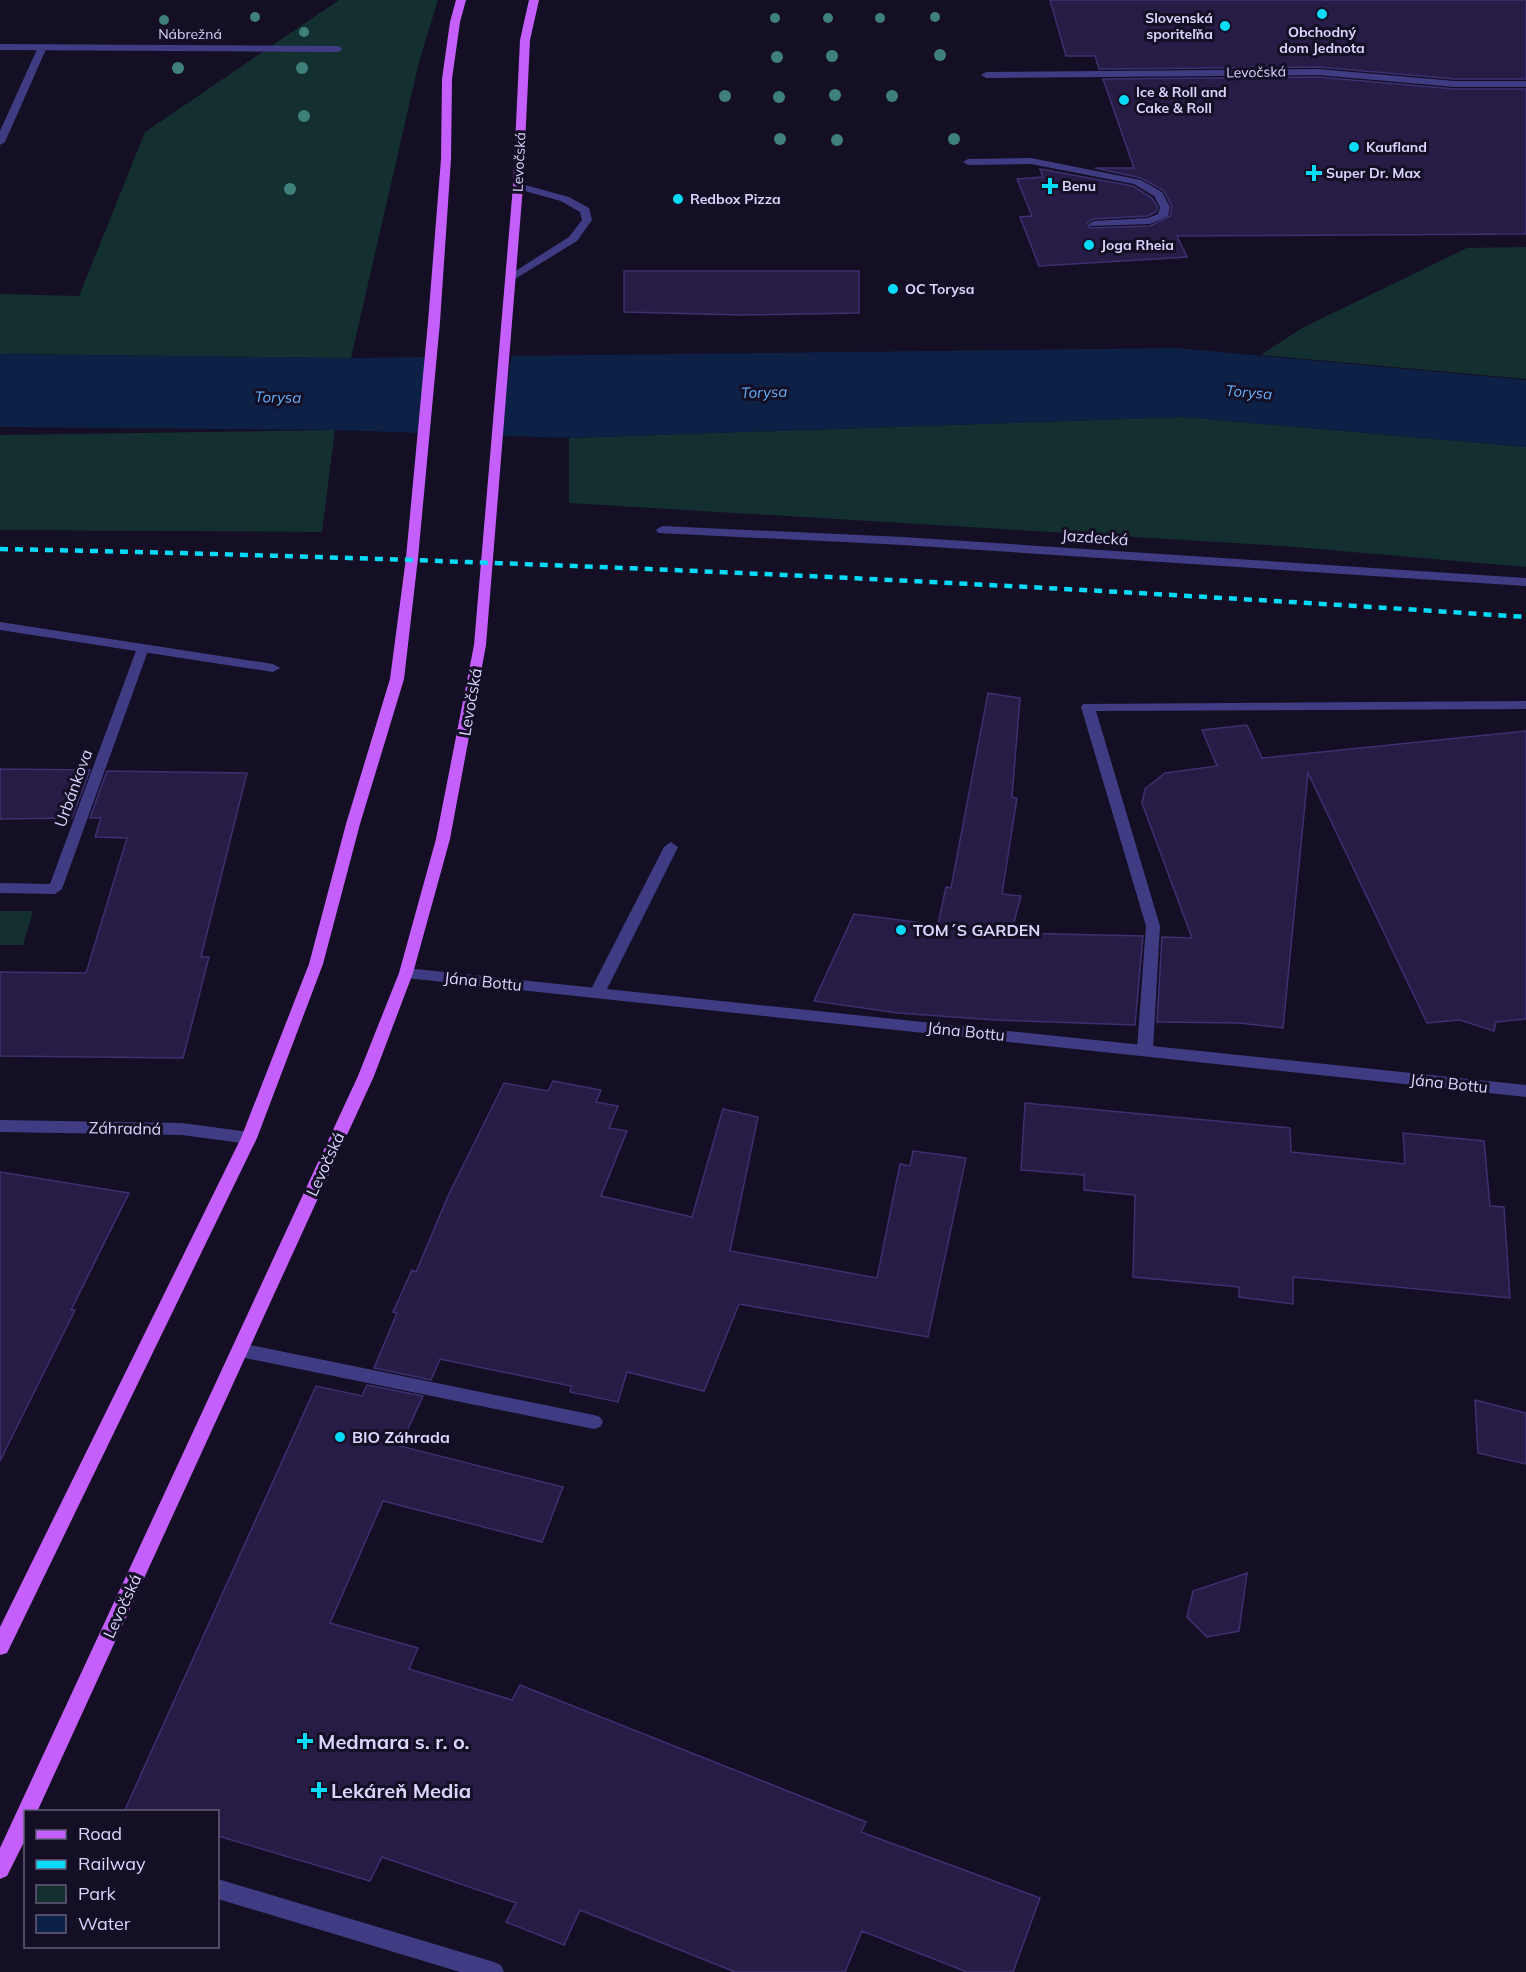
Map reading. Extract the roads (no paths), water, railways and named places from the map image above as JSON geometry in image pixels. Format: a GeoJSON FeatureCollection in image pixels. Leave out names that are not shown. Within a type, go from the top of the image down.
{"type":"FeatureCollection","features":[{"type":"Feature","properties":{"kind":"main road"},"geometry":{"type":"LineString","coordinates":[[0,1647],[249,1137],[316,964],[353,824],[397,679],[420,481],[434,322],[446,159],[447,79],[455,22],[461,0]]}},
{"type":"Feature","properties":{"kind":"main road","name":"Levočská"},"geometry":{"type":"LineString","coordinates":[[29,1810],[366,1076],[406,973],[443,840],[480,645],[508,324],[525,40],[534,0]]}},
{"type":"Feature","properties":{"kind":"main road","name":"Levočská"},"geometry":{"type":"LineString","coordinates":[[0,1869],[24,1822]]}},
{"type":"Feature","properties":{"kind":"street","name":"Nábrežná"},"geometry":{"type":"LineString","coordinates":[[0,47],[338,49]]}},
{"type":"Feature","properties":{"kind":"street"},"geometry":{"type":"LineString","coordinates":[[0,142],[42,47]]}},
{"type":"Feature","properties":{"kind":"street","name":"Levočská"},"geometry":{"type":"LineString","coordinates":[[986,75],[1318,72],[1455,84],[1526,84]]}},
{"type":"Feature","properties":{"kind":"street"},"geometry":{"type":"LineString","coordinates":[[968,162],[1031,161],[1137,182],[1158,194],[1165,207],[1163,216],[1150,221],[1094,224]]}},
{"type":"Feature","properties":{"kind":"street"},"geometry":{"type":"LineString","coordinates":[[510,279],[573,239],[587,220],[585,210],[575,204],[518,186]]}},
{"type":"Feature","properties":{"kind":"street","name":"Jazdecká"},"geometry":{"type":"LineString","coordinates":[[662,530],[903,541],[1526,582]]}},
{"type":"Feature","properties":{"kind":"street"},"geometry":{"type":"LineString","coordinates":[[0,626],[273,668]]}},
{"type":"Feature","properties":{"kind":"street","name":"Urbánkova"},"geometry":{"type":"LineString","coordinates":[[0,888],[55,890],[142,648]]}},
{"type":"Feature","properties":{"kind":"street"},"geometry":{"type":"LineString","coordinates":[[1145,1049],[1153,926],[1088,707],[1526,705]]}},
{"type":"Feature","properties":{"kind":"street"},"geometry":{"type":"LineString","coordinates":[[597,993],[671,847]]}},
{"type":"Feature","properties":{"kind":"street","name":"Jána Bottu"},"geometry":{"type":"LineString","coordinates":[[406,973],[1145,1049],[1526,1091]]}},
{"type":"Feature","properties":{"kind":"street","name":"Záhradná"},"geometry":{"type":"LineString","coordinates":[[0,1126],[182,1129],[249,1137]]}},
{"type":"Feature","properties":{"kind":"street"},"geometry":{"type":"LineString","coordinates":[[240,1350],[594,1422]]}},
{"type":"Feature","properties":{"kind":"street"},"geometry":{"type":"LineString","coordinates":[[219,1890],[494,1972]]}},
{"type":"Feature","properties":{"kind":"water","name":"Torysa"},"geometry":{"type":"Polygon","coordinates":[[[1177,348],[1526,380],[1526,447],[1184,417],[569,438],[335,430],[0,427],[0,354],[351,358],[1177,348]]]}},
{"type":"Feature","properties":{"kind":"railway"},"geometry":{"type":"LineString","coordinates":[[0,549],[382,559],[763,574],[1145,593],[1526,617]]}},
{"type":"Feature","properties":{"kind":"place","name":"Obchodný dom Jednota"},"geometry":{"type":"Point","coordinates":[1322,14]}},
{"type":"Feature","properties":{"kind":"place","name":"Slovenská sporiteľňa"},"geometry":{"type":"Point","coordinates":[1225,26]}},
{"type":"Feature","properties":{"kind":"place","name":"Ice & Roll and Cake & Roll"},"geometry":{"type":"Point","coordinates":[1124,100]}},
{"type":"Feature","properties":{"kind":"place","name":"Kaufland"},"geometry":{"type":"Point","coordinates":[1354,147]}},
{"type":"Feature","properties":{"kind":"place","name":"Super Dr. Max"},"geometry":{"type":"Point","coordinates":[1314,173]}},
{"type":"Feature","properties":{"kind":"place","name":"Benu"},"geometry":{"type":"Point","coordinates":[1050,186]}},
{"type":"Feature","properties":{"kind":"place","name":"Redbox Pizza"},"geometry":{"type":"Point","coordinates":[678,199]}},
{"type":"Feature","properties":{"kind":"place","name":"Joga Rheia"},"geometry":{"type":"Point","coordinates":[1089,245]}},
{"type":"Feature","properties":{"kind":"place","name":"OC Torysa"},"geometry":{"type":"Point","coordinates":[893,289]}},
{"type":"Feature","properties":{"kind":"place","name":"TOM´S GARDEN"},"geometry":{"type":"Point","coordinates":[901,930]}},
{"type":"Feature","properties":{"kind":"place","name":"BIO Záhrada"},"geometry":{"type":"Point","coordinates":[340,1437]}},
{"type":"Feature","properties":{"kind":"place","name":"Medmara s. r. o."},"geometry":{"type":"Point","coordinates":[305,1741]}},
{"type":"Feature","properties":{"kind":"place","name":"Lekáreň Media"},"geometry":{"type":"Point","coordinates":[319,1790]}}]}
